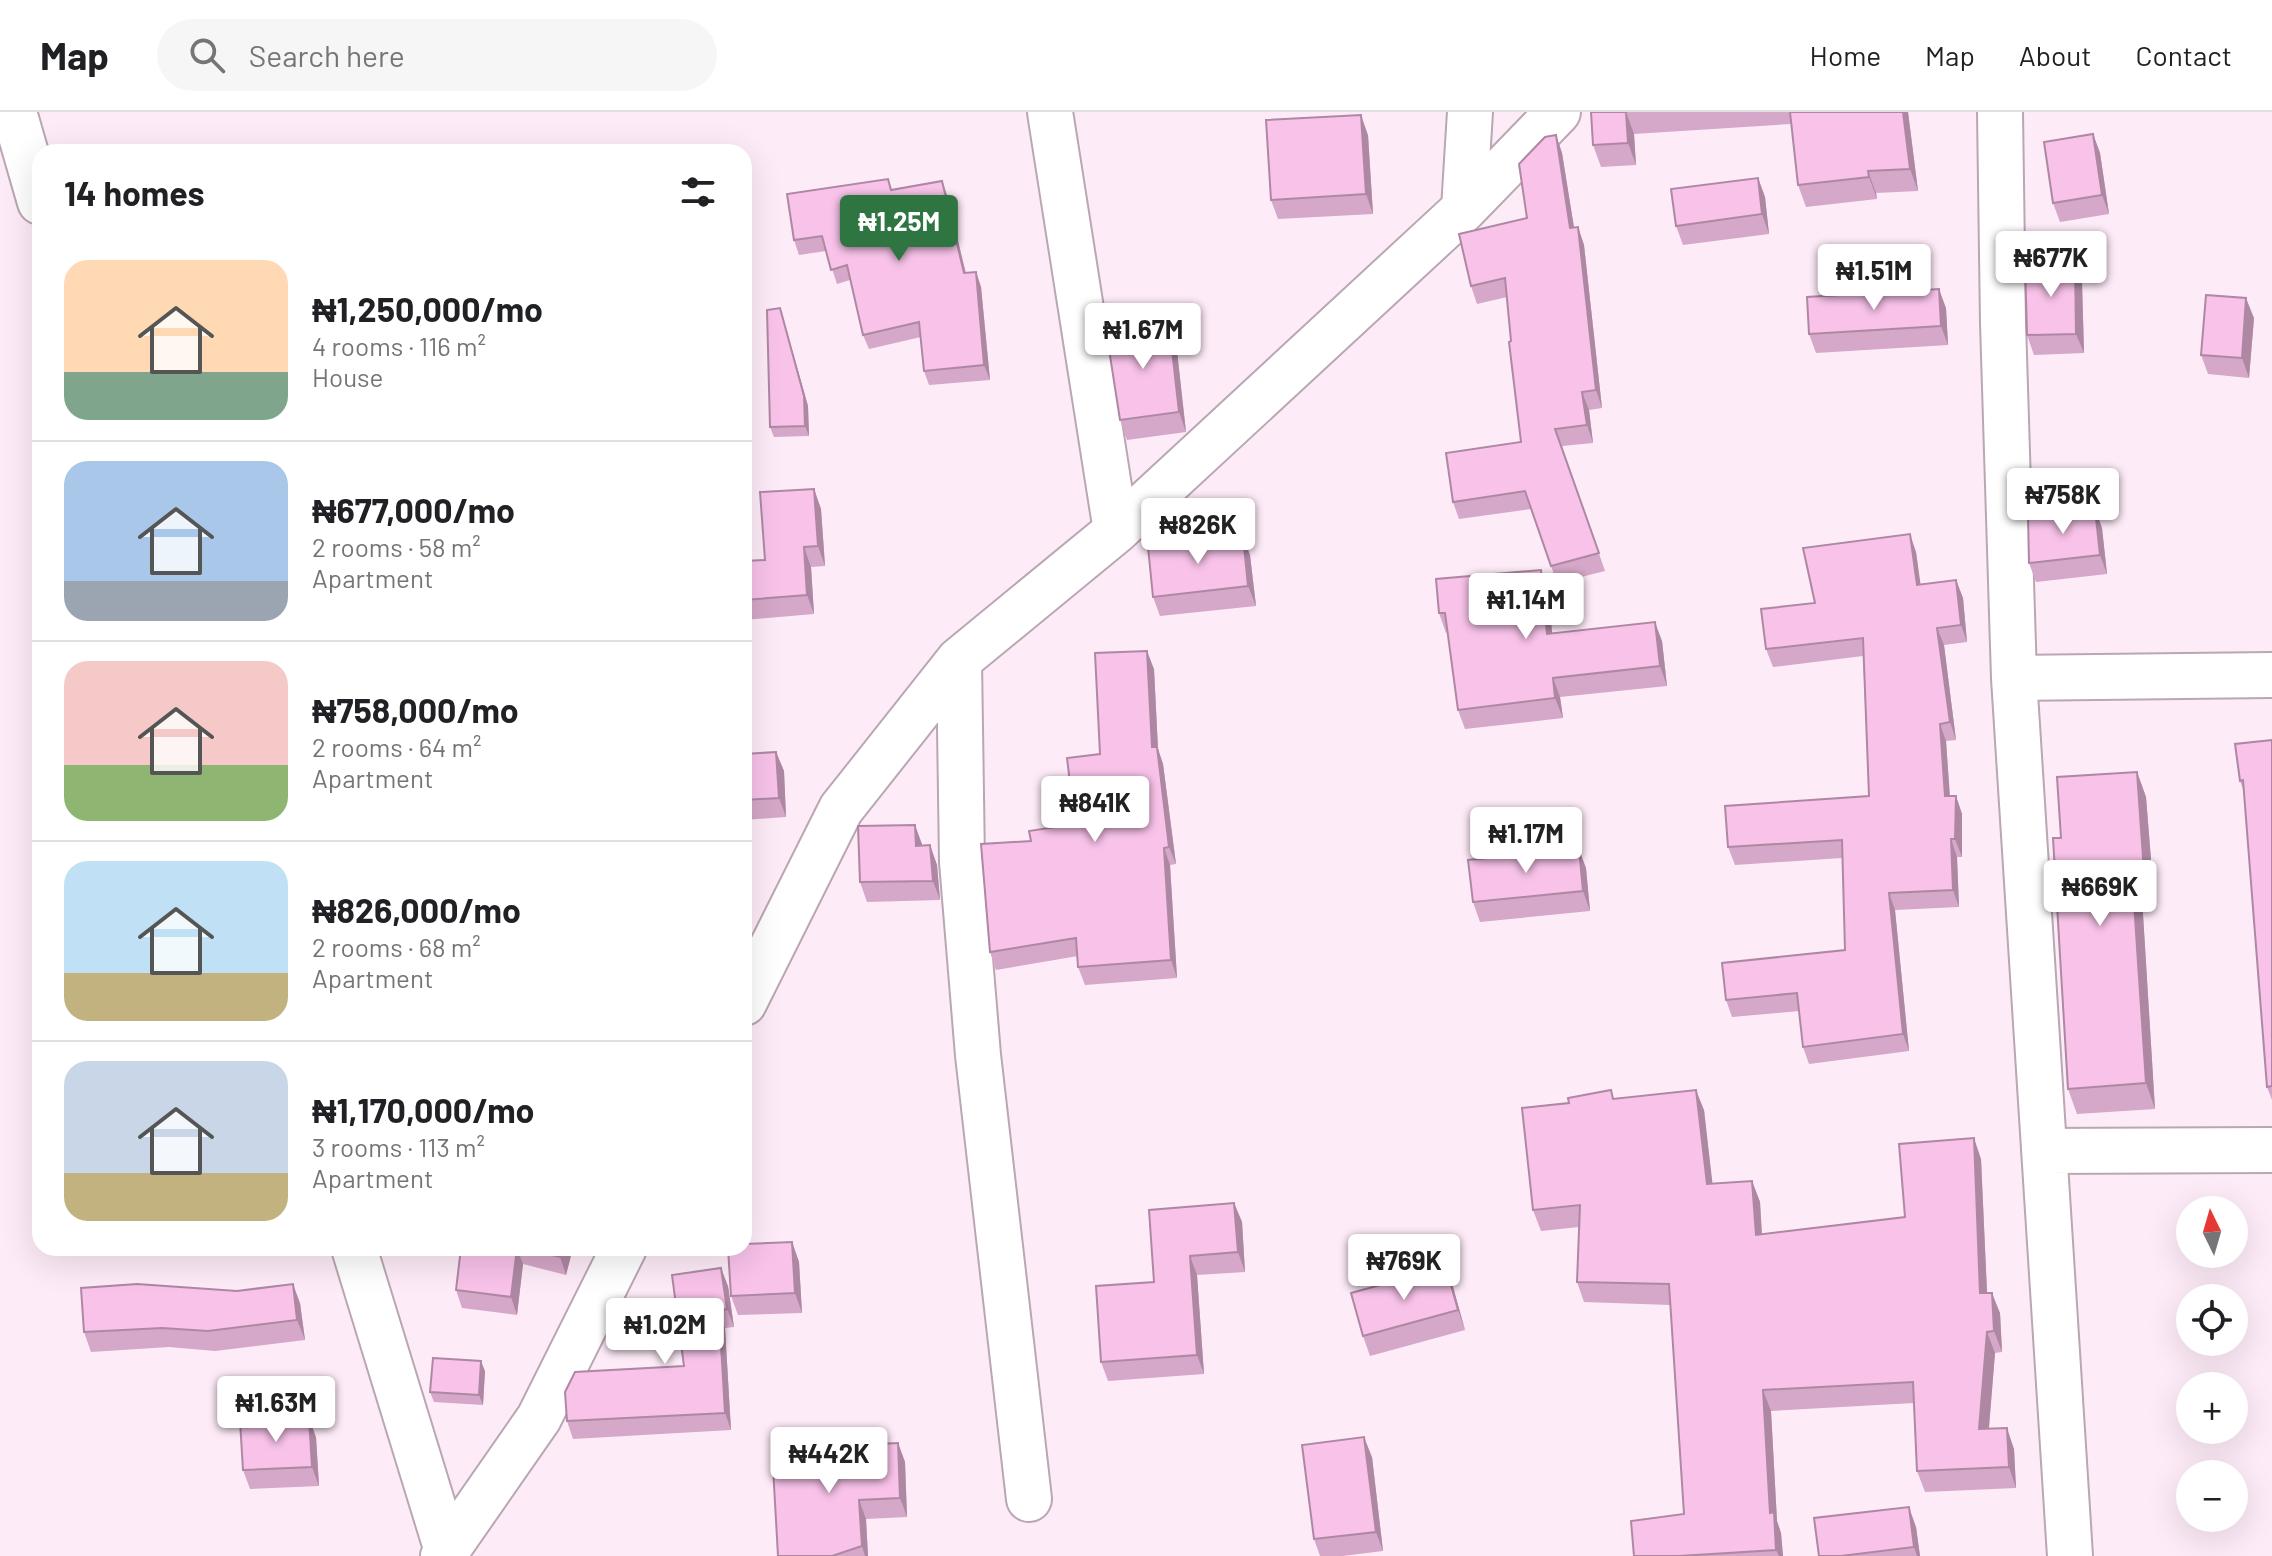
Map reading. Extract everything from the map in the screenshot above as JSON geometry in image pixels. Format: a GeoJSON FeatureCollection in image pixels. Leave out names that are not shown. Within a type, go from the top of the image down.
{"type":"FeatureCollection","features":[{"type":"Feature","properties":{"kind":"street"},"geometry":{"type":"LineString","coordinates":[[14,112],[32,174]]}},
{"type":"Feature","properties":{"kind":"street"},"geometry":{"type":"LineString","coordinates":[[1050,112],[1116,531]]}},
{"type":"Feature","properties":{"kind":"street"},"geometry":{"type":"LineString","coordinates":[[1464,209],[1470,112]]}},
{"type":"Feature","properties":{"kind":"street"},"geometry":{"type":"LineString","coordinates":[[752,987],[841,809],[959,660],[1116,531],[1464,209],[1558,112]]}},
{"type":"Feature","properties":{"kind":"street"},"geometry":{"type":"LineString","coordinates":[[2000,112],[2014,678],[2070,1556]]}},
{"type":"Feature","properties":{"kind":"street"},"geometry":{"type":"LineString","coordinates":[[959,660],[962,862],[978,1055],[1029,1499]]}},
{"type":"Feature","properties":{"kind":"street"},"geometry":{"type":"LineString","coordinates":[[2014,678],[2272,675]]}},
{"type":"Feature","properties":{"kind":"street"},"geometry":{"type":"LineString","coordinates":[[2044,1151],[2272,1150]]}},
{"type":"Feature","properties":{"kind":"street"},"geometry":{"type":"LineString","coordinates":[[356,1256],[445,1554]]}},
{"type":"Feature","properties":{"kind":"street"},"geometry":{"type":"LineString","coordinates":[[445,1554],[539,1418],[620,1256]]}},
{"type":"Feature","properties":{"kind":"building"},"geometry":{"type":"Polygon","coordinates":[[[1591,112],[1626,112],[1628,143],[1593,145],[1591,112]]]}},
{"type":"Feature","properties":{"kind":"building"},"geometry":{"type":"Polygon","coordinates":[[[1790,112],[1903,112],[1910,169],[1868,171],[1869,177],[1798,185],[1790,112]]]}},
{"type":"Feature","properties":{"kind":"building"},"geometry":{"type":"Polygon","coordinates":[[[1361,115],[1366,194],[1271,200],[1266,120],[1361,115]]]}},
{"type":"Feature","properties":{"kind":"building"},"geometry":{"type":"Polygon","coordinates":[[[2093,134],[2102,195],[2053,203],[2044,142],[2093,134]]]}},
{"type":"Feature","properties":{"kind":"building"},"geometry":{"type":"Polygon","coordinates":[[[1556,135],[1570,228],[1578,227],[1596,390],[1582,392],[1587,425],[1555,429],[1599,553],[1551,566],[1525,491],[1453,502],[1446,453],[1521,442],[1505,278],[1471,286],[1459,234],[1527,218],[1519,164],[1545,137],[1556,135]]]}},
{"type":"Feature","properties":{"kind":"building"},"geometry":{"type":"Polygon","coordinates":[[[1758,178],[1762,214],[1676,226],[1671,189],[1758,178]]]}},
{"type":"Feature","properties":{"kind":"building"},"geometry":{"type":"Polygon","coordinates":[[[888,179],[891,190],[942,181],[964,273],[976,272],[984,365],[924,371],[919,322],[863,335],[847,265],[831,270],[822,236],[794,240],[787,194],[888,179]]]}},
{"type":"Feature","properties":{"kind":"building"},"geometry":{"type":"Polygon","coordinates":[[[2075,262],[2076,334],[2027,335],[2025,264],[2075,262]]]}},
{"type":"Feature","properties":{"kind":"building"},"geometry":{"type":"Polygon","coordinates":[[[1939,289],[1941,326],[1809,334],[1807,297],[1939,289]]]}},
{"type":"Feature","properties":{"kind":"building"},"geometry":{"type":"Polygon","coordinates":[[[2206,295],[2246,298],[2242,358],[2201,355],[2206,295]]]}},
{"type":"Feature","properties":{"kind":"building"},"geometry":{"type":"Polygon","coordinates":[[[780,308],[804,396],[805,426],[770,427],[767,310],[780,308]]]}},
{"type":"Feature","properties":{"kind":"building"},"geometry":{"type":"Polygon","coordinates":[[[1169,323],[1179,412],[1120,420],[1106,330],[1169,323]]]}},
{"type":"Feature","properties":{"kind":"building"},"geometry":{"type":"Polygon","coordinates":[[[814,489],[818,546],[804,547],[807,595],[752,599],[752,561],[765,560],[760,492],[814,489]]]}},
{"type":"Feature","properties":{"kind":"building"},"geometry":{"type":"Polygon","coordinates":[[[2095,509],[2100,555],[2029,563],[2028,516],[2095,509]]]}},
{"type":"Feature","properties":{"kind":"building"},"geometry":{"type":"Polygon","coordinates":[[[1910,534],[1917,585],[1956,580],[1961,625],[1937,628],[1950,722],[1940,724],[1945,796],[1956,796],[1955,839],[1951,839],[1953,890],[1889,893],[1903,1034],[1803,1047],[1797,993],[1726,1000],[1722,963],[1845,950],[1842,840],[1728,847],[1725,806],[1869,796],[1863,638],[1766,649],[1761,609],[1815,603],[1803,548],[1910,534]]]}},
{"type":"Feature","properties":{"kind":"building"},"geometry":{"type":"Polygon","coordinates":[[[1243,536],[1248,586],[1153,597],[1148,547],[1243,536]]]}},
{"type":"Feature","properties":{"kind":"building"},"geometry":{"type":"Polygon","coordinates":[[[1541,570],[1547,634],[1655,622],[1660,666],[1553,678],[1555,698],[1458,710],[1445,613],[1439,613],[1436,579],[1541,570]]]}},
{"type":"Feature","properties":{"kind":"building"},"geometry":{"type":"Polygon","coordinates":[[[1147,651],[1152,747],[1157,747],[1169,847],[1164,848],[1171,960],[1078,967],[1076,938],[990,952],[981,844],[1031,841],[1029,831],[1075,824],[1067,758],[1100,754],[1095,653],[1147,651]]]}},
{"type":"Feature","properties":{"kind":"building"},"geometry":{"type":"Polygon","coordinates":[[[2272,740],[2272,1086],[2267,1087],[2243,780],[2240,781],[2235,744],[2272,740]]]}},
{"type":"Feature","properties":{"kind":"building"},"geometry":{"type":"Polygon","coordinates":[[[776,752],[779,798],[752,800],[752,754],[776,752]]]}},
{"type":"Feature","properties":{"kind":"building"},"geometry":{"type":"Polygon","coordinates":[[[2137,772],[2144,872],[2132,872],[2146,1083],[2068,1089],[2053,838],[2061,838],[2057,777],[2137,772]]]}},
{"type":"Feature","properties":{"kind":"building"},"geometry":{"type":"Polygon","coordinates":[[[915,825],[916,846],[930,845],[933,881],[860,882],[858,826],[915,825]]]}},
{"type":"Feature","properties":{"kind":"building"},"geometry":{"type":"Polygon","coordinates":[[[1579,849],[1583,891],[1473,902],[1468,860],[1579,849]]]}},
{"type":"Feature","properties":{"kind":"building"},"geometry":{"type":"Polygon","coordinates":[[[1611,1090],[1613,1099],[1696,1090],[1707,1184],[1752,1181],[1756,1235],[1905,1217],[1899,1144],[1974,1138],[1980,1293],[1992,1293],[1994,1331],[1987,1332],[1979,1429],[2007,1428],[2009,1467],[1917,1471],[1913,1382],[1763,1390],[1770,1513],[1774,1512],[1776,1550],[1634,1556],[1631,1521],[1684,1514],[1669,1284],[1577,1282],[1580,1205],[1533,1210],[1522,1108],[1569,1103],[1568,1098],[1611,1090]]]}},
{"type":"Feature","properties":{"kind":"building"},"geometry":{"type":"Polygon","coordinates":[[[1234,1203],[1238,1252],[1190,1256],[1197,1355],[1101,1362],[1096,1286],[1154,1282],[1149,1210],[1234,1203]]]}},
{"type":"Feature","properties":{"kind":"building"},"geometry":{"type":"Polygon","coordinates":[[[792,1242],[795,1293],[731,1296],[728,1256],[752,1256],[752,1244],[792,1242]]]}},
{"type":"Feature","properties":{"kind":"building"},"geometry":{"type":"Polygon","coordinates":[[[460,1256],[516,1256],[511,1297],[456,1290],[460,1256]]]}},
{"type":"Feature","properties":{"kind":"building"},"geometry":{"type":"Polygon","coordinates":[[[1446,1267],[1458,1310],[1363,1336],[1351,1293],[1446,1267]]]}},
{"type":"Feature","properties":{"kind":"building"},"geometry":{"type":"Polygon","coordinates":[[[721,1268],[727,1309],[719,1311],[725,1413],[567,1421],[565,1392],[575,1372],[684,1366],[672,1275],[721,1268]]]}},
{"type":"Feature","properties":{"kind":"building"},"geometry":{"type":"Polygon","coordinates":[[[137,1284],[237,1291],[293,1284],[297,1320],[208,1331],[162,1328],[84,1332],[81,1288],[137,1284]]]}},
{"type":"Feature","properties":{"kind":"building"},"geometry":{"type":"Polygon","coordinates":[[[433,1358],[481,1361],[479,1395],[430,1392],[433,1358]]]}},
{"type":"Feature","properties":{"kind":"building"},"geometry":{"type":"Polygon","coordinates":[[[309,1418],[312,1467],[243,1470],[240,1421],[309,1418]]]}},
{"type":"Feature","properties":{"kind":"building"},"geometry":{"type":"Polygon","coordinates":[[[1364,1437],[1376,1532],[1314,1539],[1302,1445],[1364,1437]]]}},
{"type":"Feature","properties":{"kind":"building"},"geometry":{"type":"Polygon","coordinates":[[[898,1443],[900,1498],[859,1500],[862,1546],[832,1556],[778,1556],[772,1449],[898,1443]]]}},
{"type":"Feature","properties":{"kind":"building"},"geometry":{"type":"Polygon","coordinates":[[[1909,1507],[1914,1547],[1819,1556],[1814,1518],[1909,1507]]]}}]}
